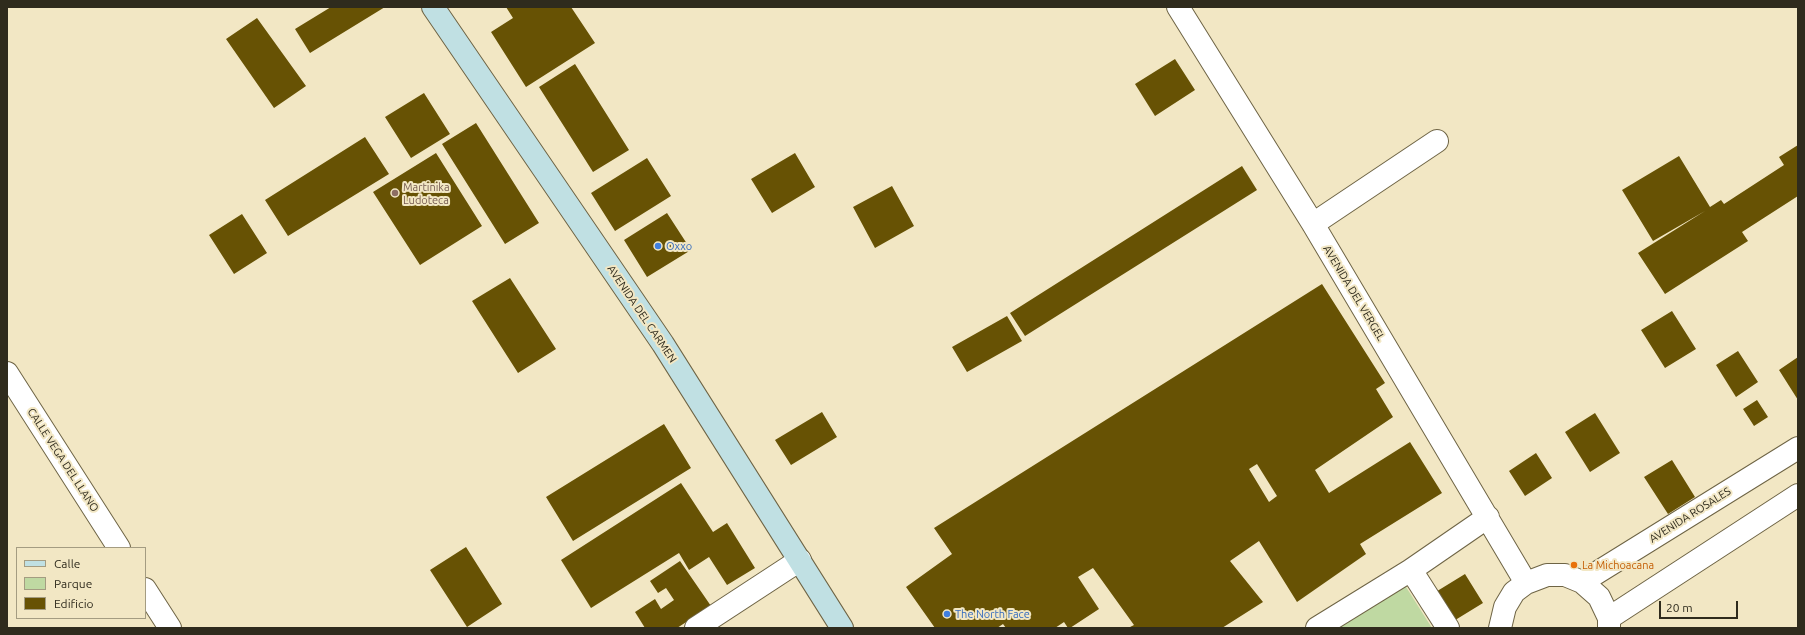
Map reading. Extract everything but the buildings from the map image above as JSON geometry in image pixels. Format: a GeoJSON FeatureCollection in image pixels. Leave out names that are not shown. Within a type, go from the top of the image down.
{"type":"FeatureCollection","features":[{"type":"Feature","properties":{"kind":"street","name":"AVENIDA DEL CARMEN"},"geometry":{"type":"LineString","coordinates":[[433,7],[663,344],[842,628]]}},
{"type":"Feature","properties":{"kind":"street","name":"AVENIDA DEL VERGEL"},"geometry":{"type":"LineString","coordinates":[[1178,7],[1313,224],[1526,583]]}},
{"type":"Feature","properties":{"kind":"street"},"geometry":{"type":"LineString","coordinates":[[1313,224],[1437,141]]}},
{"type":"Feature","properties":{"kind":"street","name":"CALLE VEGA DEL LLANO"},"geometry":{"type":"LineString","coordinates":[[7,373],[118,547]]}},
{"type":"Feature","properties":{"kind":"street","name":"AVENIDA ROSALES"},"geometry":{"type":"LineString","coordinates":[[1582,582],[1798,448]]}},
{"type":"Feature","properties":{"kind":"street"},"geometry":{"type":"LineString","coordinates":[[1500,628],[1505,607],[1514,592],[1526,583],[1546,575],[1565,576],[1582,582],[1599,597],[1609,623],[1798,495]]}},
{"type":"Feature","properties":{"kind":"street"},"geometry":{"type":"LineString","coordinates":[[1317,628],[1411,570],[1488,517]]}},
{"type":"Feature","properties":{"kind":"street"},"geometry":{"type":"LineString","coordinates":[[696,628],[800,560]]}},
{"type":"Feature","properties":{"kind":"street"},"geometry":{"type":"LineString","coordinates":[[1411,570],[1448,628]]}},
{"type":"Feature","properties":{"kind":"street"},"geometry":{"type":"LineString","coordinates":[[146,591],[170,628]]}},
{"type":"Feature","properties":{"kind":"green space"},"geometry":{"type":"Polygon","coordinates":[[[1401,579],[1432,628],[1323,628],[1401,579]]]}},
{"type":"Feature","properties":{"kind":"place","name":"Martinika Ludoteca"},"geometry":{"type":"Point","coordinates":[395,193]}},
{"type":"Feature","properties":{"kind":"place","name":"Oxxo"},"geometry":{"type":"Point","coordinates":[658,246]}},
{"type":"Feature","properties":{"kind":"place","name":"La Michoacana"},"geometry":{"type":"Point","coordinates":[1574,565]}},
{"type":"Feature","properties":{"kind":"place","name":"The North Face"},"geometry":{"type":"Point","coordinates":[947,614]}}]}
